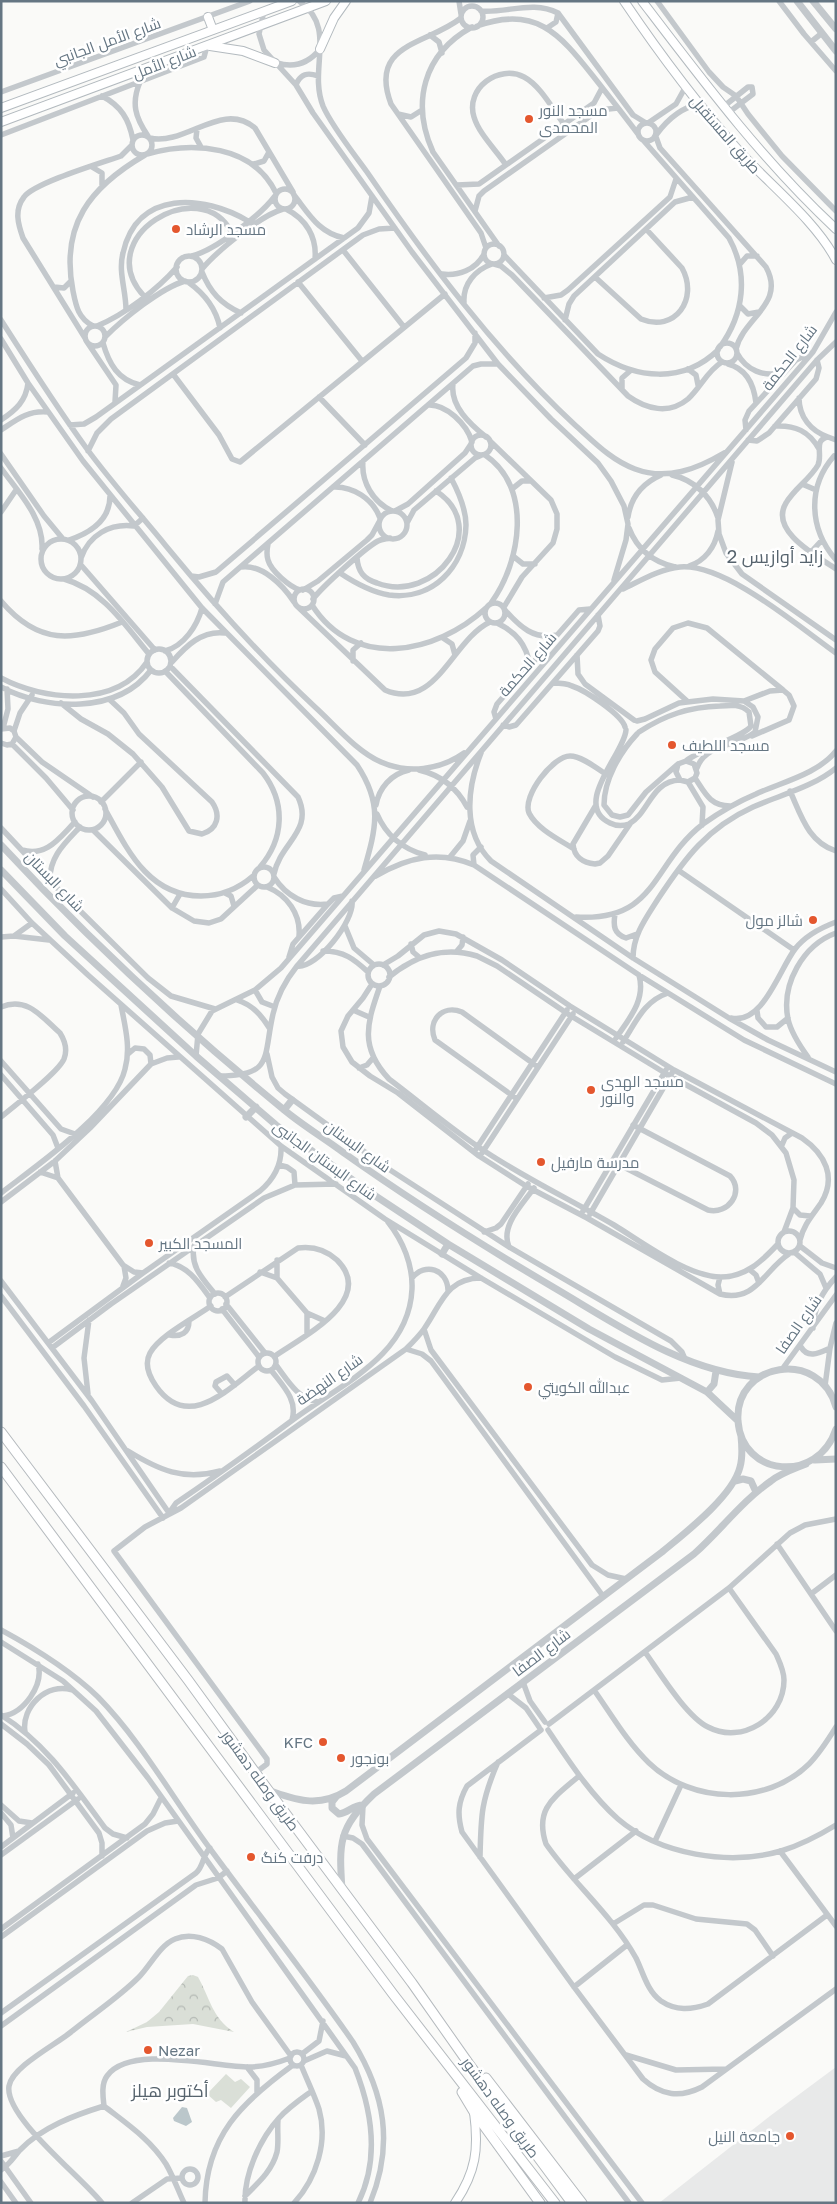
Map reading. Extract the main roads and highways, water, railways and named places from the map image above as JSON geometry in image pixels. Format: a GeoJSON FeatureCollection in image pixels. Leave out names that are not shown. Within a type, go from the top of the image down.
{"type":"FeatureCollection","features":[{"type":"Feature","properties":{"kind":"main road","name":"شارع الأمل"},"geometry":{"type":"LineString","coordinates":[[1,108],[292,1]]}},
{"type":"Feature","properties":{"kind":"main road","name":"شارع الأمل"},"geometry":{"type":"LineString","coordinates":[[1,122],[326,1]]}},
{"type":"Feature","properties":{"kind":"main road"},"geometry":{"type":"LineString","coordinates":[[320,49],[332,23],[346,1]]}},
{"type":"Feature","properties":{"kind":"main road","name":"طريق المستقبل"},"geometry":{"type":"LineString","coordinates":[[624,1],[700,104],[741,153],[814,229],[836,260]]}},
{"type":"Feature","properties":{"kind":"main road","name":"طريق المستقبل"},"geometry":{"type":"LineString","coordinates":[[642,1],[725,110],[772,166],[836,230]]}},
{"type":"Feature","properties":{"kind":"main road"},"geometry":{"type":"LineString","coordinates":[[208,17],[213,30]]}},
{"type":"Feature","properties":{"kind":"main road"},"geometry":{"type":"LineString","coordinates":[[650,38],[654,29],[661,26]]}},
{"type":"Feature","properties":{"kind":"main road"},"geometry":{"type":"LineString","coordinates":[[208,46],[243,51],[275,62]]}},
{"type":"Feature","properties":{"kind":"main road"},"geometry":{"type":"LineString","coordinates":[[741,153],[750,149],[752,142]]}},
{"type":"Feature","properties":{"kind":"main road","name":"طريق وصله دهشور"},"geometry":{"type":"LineString","coordinates":[[1,1432],[188,1680],[572,2203]]}},
{"type":"Feature","properties":{"kind":"main road","name":"طريق وصله دهشور"},"geometry":{"type":"LineString","coordinates":[[1,1467],[6,1478],[254,1810],[310,1881],[452,2072],[555,2203]]}},
{"type":"Feature","properties":{"kind":"main road"},"geometry":{"type":"LineString","coordinates":[[469,2064],[484,2075],[582,2203]]}},
{"type":"Feature","properties":{"kind":"main road"},"geometry":{"type":"LineString","coordinates":[[452,2072],[474,2112],[540,2203]]}},
{"type":"Feature","properties":{"kind":"main road"},"geometry":{"type":"LineString","coordinates":[[455,2203],[465,2187],[476,2156],[477,2137],[474,2112]]}},
{"type":"Feature","properties":{"kind":"place","name":"مسجد النور المحمدى"},"geometry":{"type":"Point","coordinates":[529,119]}},
{"type":"Feature","properties":{"kind":"place","name":"مسجد الرشاد"},"geometry":{"type":"Point","coordinates":[176,229]}},
{"type":"Feature","properties":{"kind":"place","name":"مسجد اللطيف"},"geometry":{"type":"Point","coordinates":[672,745]}},
{"type":"Feature","properties":{"kind":"place","name":"شالز مول"},"geometry":{"type":"Point","coordinates":[813,920]}},
{"type":"Feature","properties":{"kind":"place","name":"مسجد الهدى والنور"},"geometry":{"type":"Point","coordinates":[591,1090]}},
{"type":"Feature","properties":{"kind":"place","name":"مدرسة مارفيل"},"geometry":{"type":"Point","coordinates":[541,1162]}},
{"type":"Feature","properties":{"kind":"place","name":"المسجد الكبير"},"geometry":{"type":"Point","coordinates":[149,1243]}},
{"type":"Feature","properties":{"kind":"place","name":"عبدالله الكويتي"},"geometry":{"type":"Point","coordinates":[528,1387]}},
{"type":"Feature","properties":{"kind":"place","name":"KFC"},"geometry":{"type":"Point","coordinates":[323,1742]}},
{"type":"Feature","properties":{"kind":"place","name":"بونجور"},"geometry":{"type":"Point","coordinates":[341,1758]}},
{"type":"Feature","properties":{"kind":"place","name":"درفت كنگ"},"geometry":{"type":"Point","coordinates":[251,1857]}},
{"type":"Feature","properties":{"kind":"place","name":"Nezar"},"geometry":{"type":"Point","coordinates":[148,2050]}},
{"type":"Feature","properties":{"kind":"place","name":"جامعة النيل"},"geometry":{"type":"Point","coordinates":[790,2136]}},
{"type":"Feature","properties":{"kind":"district","name":"زايد أوازيس 2"},"geometry":{"type":"Point","coordinates":[775,556]}},
{"type":"Feature","properties":{"kind":"district","name":"أكتوبر هيلز"},"geometry":{"type":"Point","coordinates":[170,2090]}}]}
